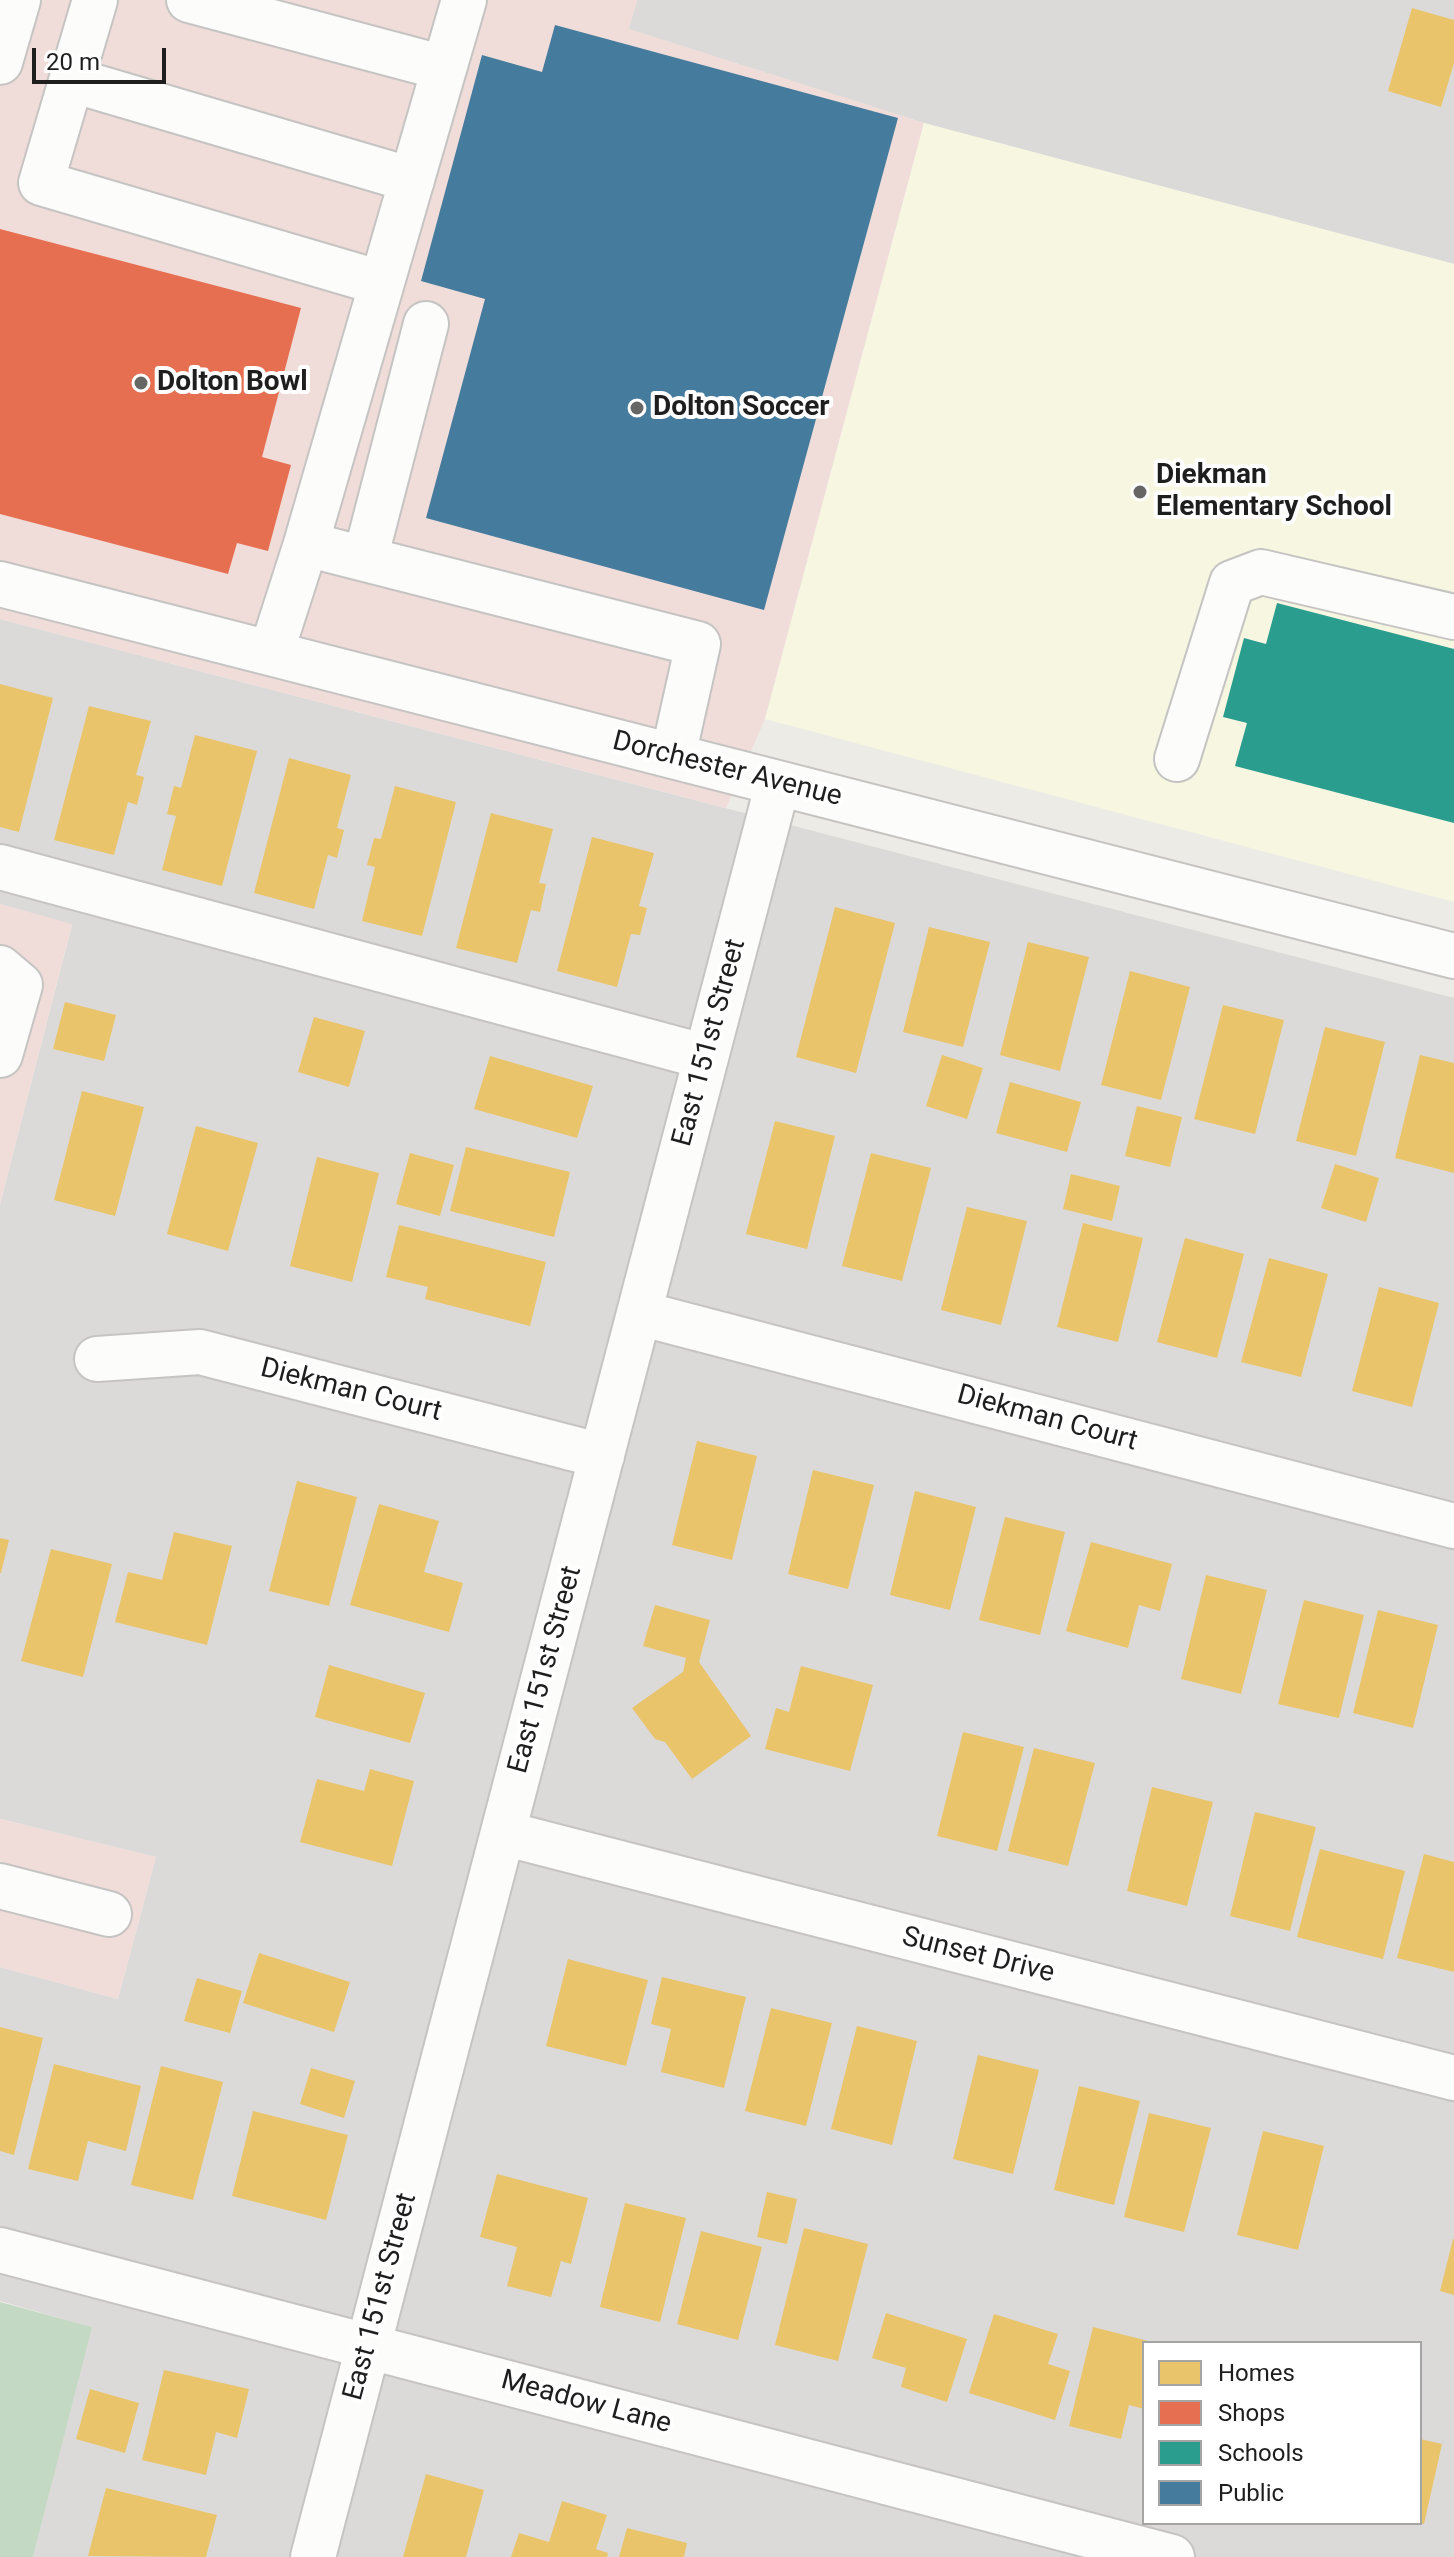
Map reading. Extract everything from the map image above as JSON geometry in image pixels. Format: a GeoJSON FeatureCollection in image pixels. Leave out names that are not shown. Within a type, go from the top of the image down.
{"type":"FeatureCollection","features":[{"type":"Feature","properties":{"kind":"street"},"geometry":{"type":"LineString","coordinates":[[0,62],[18,0]]}},
{"type":"Feature","properties":{"kind":"street"},"geometry":{"type":"LineString","coordinates":[[95,0],[41,183],[381,283]]}},
{"type":"Feature","properties":{"kind":"street"},"geometry":{"type":"LineString","coordinates":[[189,0],[444,68]]}},
{"type":"Feature","properties":{"kind":"street"},"geometry":{"type":"LineString","coordinates":[[271,653],[306,544],[464,0]]}},
{"type":"Feature","properties":{"kind":"street"},"geometry":{"type":"LineString","coordinates":[[72,80],[412,180]]}},
{"type":"Feature","properties":{"kind":"street"},"geometry":{"type":"LineString","coordinates":[[365,559],[426,324]]}},
{"type":"Feature","properties":{"kind":"street"},"geometry":{"type":"LineString","coordinates":[[306,544],[698,644],[673,756]]}},
{"type":"Feature","properties":{"kind":"street"},"geometry":{"type":"LineString","coordinates":[[1177,759],[1232,583],[1261,572],[1454,617]]}},
{"type":"Feature","properties":{"kind":"street","name":"Dorchester Avenue"},"geometry":{"type":"LineString","coordinates":[[0,584],[1454,956]]}},
{"type":"Feature","properties":{"kind":"street","name":"East 151st Street"},"geometry":{"type":"LineString","coordinates":[[313,2557],[778,783]]}},
{"type":"Feature","properties":{"kind":"street"},"geometry":{"type":"LineString","coordinates":[[0,867],[706,1057]]}},
{"type":"Feature","properties":{"kind":"street"},"geometry":{"type":"LineString","coordinates":[[0,968],[20,985],[0,1055]]}},
{"type":"Feature","properties":{"kind":"street","name":"Diekman Court"},"geometry":{"type":"LineString","coordinates":[[639,1313],[1454,1526]]}},
{"type":"Feature","properties":{"kind":"street","name":"Diekman Court"},"geometry":{"type":"LineString","coordinates":[[97,1359],[200,1352],[602,1456]]}},
{"type":"Feature","properties":{"kind":"street","name":"Sunset Drive"},"geometry":{"type":"LineString","coordinates":[[503,1833],[1454,2078]]}},
{"type":"Feature","properties":{"kind":"street"},"geometry":{"type":"LineString","coordinates":[[0,1886],[109,1914]]}},
{"type":"Feature","properties":{"kind":"street","name":"Meadow Lane"},"geometry":{"type":"LineString","coordinates":[[0,2250],[1172,2557]]}},
{"type":"Feature","properties":{"kind":"shaded area"},"geometry":{"type":"Polygon","coordinates":[[[0,0],[637,0],[629,29],[924,123],[765,719],[726,808],[0,619],[0,0]]]}},
{"type":"Feature","properties":{"kind":"shaded area"},"geometry":{"type":"Polygon","coordinates":[[[637,0],[1454,0],[1454,264],[924,123],[628,29],[637,0]]]}},
{"type":"Feature","properties":{"kind":"shaded area","name":"Diekman Elementary School"},"geometry":{"type":"Polygon","coordinates":[[[924,123],[1454,264],[1454,902],[765,719],[924,123]]]}},
{"type":"Feature","properties":{"kind":"shaded area"},"geometry":{"type":"Polygon","coordinates":[[[0,619],[1454,998],[1454,2557],[33,2557],[91,2327],[0,2301],[0,1967],[118,1999],[156,1857],[0,1819],[0,1204],[72,925],[0,904],[0,619]]]}},
{"type":"Feature","properties":{"kind":"shaded area"},"geometry":{"type":"Polygon","coordinates":[[[0,904],[72,924],[0,1204],[0,904]]]}},
{"type":"Feature","properties":{"kind":"shaded area"},"geometry":{"type":"Polygon","coordinates":[[[0,1819],[156,1857],[118,1999],[0,1967],[0,1819]]]}},
{"type":"Feature","properties":{"kind":"shaded area"},"geometry":{"type":"Polygon","coordinates":[[[0,2302],[92,2327],[33,2557],[0,2557],[0,2302]]]}},
{"type":"Feature","properties":{"kind":"building: Homes"},"geometry":{"type":"Polygon","coordinates":[[[1412,8],[1454,20],[1454,63],[1441,107],[1388,91],[1412,8]]]}},
{"type":"Feature","properties":{"kind":"building: Homes"},"geometry":{"type":"Polygon","coordinates":[[[0,684],[53,698],[19,832],[0,827],[0,684]]]}},
{"type":"Feature","properties":{"kind":"building: Homes"},"geometry":{"type":"Polygon","coordinates":[[[89,706],[151,721],[136,775],[144,777],[137,805],[128,802],[114,855],[54,840],[89,706]]]}},
{"type":"Feature","properties":{"kind":"building: Homes"},"geometry":{"type":"Polygon","coordinates":[[[195,735],[257,751],[222,886],[162,870],[176,816],[167,814],[174,786],[181,788],[195,735]]]}},
{"type":"Feature","properties":{"kind":"building: Homes"},"geometry":{"type":"Polygon","coordinates":[[[289,758],[351,775],[337,828],[344,830],[337,858],[328,855],[314,909],[254,893],[289,758]]]}},
{"type":"Feature","properties":{"kind":"building: Homes"},"geometry":{"type":"Polygon","coordinates":[[[395,786],[456,802],[422,936],[362,921],[375,867],[367,865],[374,838],[381,839],[395,786]]]}},
{"type":"Feature","properties":{"kind":"building: Homes"},"geometry":{"type":"Polygon","coordinates":[[[491,813],[553,829],[539,883],[546,884],[540,912],[531,910],[517,963],[456,948],[491,813]]]}},
{"type":"Feature","properties":{"kind":"building: Homes"},"geometry":{"type":"Polygon","coordinates":[[[592,837],[654,853],[639,906],[647,908],[640,935],[631,934],[617,987],[557,971],[592,837]]]}},
{"type":"Feature","properties":{"kind":"building: Homes"},"geometry":{"type":"Polygon","coordinates":[[[835,907],[895,923],[856,1073],[796,1057],[835,907]]]}},
{"type":"Feature","properties":{"kind":"building: Homes"},"geometry":{"type":"Polygon","coordinates":[[[929,927],[990,942],[963,1047],[903,1032],[929,927]]]}},
{"type":"Feature","properties":{"kind":"building: Homes"},"geometry":{"type":"Polygon","coordinates":[[[1028,942],[1089,957],[1060,1071],[1000,1055],[1028,942]]]}},
{"type":"Feature","properties":{"kind":"building: Homes"},"geometry":{"type":"Polygon","coordinates":[[[1130,971],[1190,987],[1161,1100],[1101,1085],[1130,971]]]}},
{"type":"Feature","properties":{"kind":"building: Homes"},"geometry":{"type":"Polygon","coordinates":[[[65,1002],[116,1015],[104,1061],[53,1049],[65,1002]]]}},
{"type":"Feature","properties":{"kind":"building: Homes"},"geometry":{"type":"Polygon","coordinates":[[[1223,1005],[1284,1020],[1255,1134],[1194,1119],[1223,1005]]]}},
{"type":"Feature","properties":{"kind":"building: Homes"},"geometry":{"type":"Polygon","coordinates":[[[314,1017],[365,1031],[349,1087],[298,1072],[314,1017]]]}},
{"type":"Feature","properties":{"kind":"building: Homes"},"geometry":{"type":"Polygon","coordinates":[[[1325,1027],[1385,1042],[1356,1156],[1296,1141],[1325,1027]]]}},
{"type":"Feature","properties":{"kind":"building: Homes"},"geometry":{"type":"Polygon","coordinates":[[[942,1055],[983,1068],[967,1119],[926,1106],[942,1055]]]}},
{"type":"Feature","properties":{"kind":"building: Homes"},"geometry":{"type":"Polygon","coordinates":[[[1420,1055],[1454,1063],[1454,1173],[1395,1158],[1420,1055]]]}},
{"type":"Feature","properties":{"kind":"building: Homes"},"geometry":{"type":"Polygon","coordinates":[[[490,1056],[593,1086],[577,1138],[474,1109],[490,1056]]]}},
{"type":"Feature","properties":{"kind":"building: Homes"},"geometry":{"type":"Polygon","coordinates":[[[1010,1082],[1081,1102],[1067,1152],[996,1133],[1010,1082]]]}},
{"type":"Feature","properties":{"kind":"building: Homes"},"geometry":{"type":"Polygon","coordinates":[[[82,1091],[144,1107],[115,1216],[54,1200],[82,1091]]]}},
{"type":"Feature","properties":{"kind":"building: Homes"},"geometry":{"type":"Polygon","coordinates":[[[1137,1106],[1182,1117],[1170,1167],[1125,1156],[1137,1106]]]}},
{"type":"Feature","properties":{"kind":"building: Homes"},"geometry":{"type":"Polygon","coordinates":[[[775,1121],[835,1136],[807,1249],[746,1234],[775,1121]]]}},
{"type":"Feature","properties":{"kind":"building: Homes"},"geometry":{"type":"Polygon","coordinates":[[[196,1126],[258,1143],[228,1251],[167,1234],[196,1126]]]}},
{"type":"Feature","properties":{"kind":"building: Homes"},"geometry":{"type":"Polygon","coordinates":[[[466,1147],[570,1172],[554,1237],[450,1211],[466,1147]]]}},
{"type":"Feature","properties":{"kind":"building: Homes"},"geometry":{"type":"Polygon","coordinates":[[[410,1153],[454,1165],[440,1216],[396,1204],[410,1153]]]}},
{"type":"Feature","properties":{"kind":"building: Homes"},"geometry":{"type":"Polygon","coordinates":[[[871,1153],[931,1168],[902,1281],[842,1266],[871,1153]]]}},
{"type":"Feature","properties":{"kind":"building: Homes"},"geometry":{"type":"Polygon","coordinates":[[[317,1157],[379,1173],[352,1282],[290,1266],[317,1157]]]}},
{"type":"Feature","properties":{"kind":"building: Homes"},"geometry":{"type":"Polygon","coordinates":[[[1335,1164],[1379,1178],[1366,1222],[1321,1208],[1335,1164]]]}},
{"type":"Feature","properties":{"kind":"building: Homes"},"geometry":{"type":"Polygon","coordinates":[[[1071,1174],[1120,1186],[1112,1221],[1063,1209],[1071,1174]]]}},
{"type":"Feature","properties":{"kind":"building: Homes"},"geometry":{"type":"Polygon","coordinates":[[[967,1207],[1027,1221],[1001,1325],[941,1310],[967,1207]]]}},
{"type":"Feature","properties":{"kind":"building: Homes"},"geometry":{"type":"Polygon","coordinates":[[[1083,1223],[1143,1238],[1118,1342],[1057,1327],[1083,1223]]]}},
{"type":"Feature","properties":{"kind":"building: Homes"},"geometry":{"type":"Polygon","coordinates":[[[399,1225],[546,1262],[530,1326],[425,1299],[428,1287],[386,1277],[399,1225]]]}},
{"type":"Feature","properties":{"kind":"building: Homes"},"geometry":{"type":"Polygon","coordinates":[[[1185,1238],[1244,1254],[1217,1358],[1157,1342],[1185,1238]]]}},
{"type":"Feature","properties":{"kind":"building: Homes"},"geometry":{"type":"Polygon","coordinates":[[[1269,1258],[1328,1274],[1301,1377],[1241,1362],[1269,1258]]]}},
{"type":"Feature","properties":{"kind":"building: Homes"},"geometry":{"type":"Polygon","coordinates":[[[1379,1287],[1439,1303],[1412,1407],[1352,1391],[1379,1287]]]}},
{"type":"Feature","properties":{"kind":"building: Homes"},"geometry":{"type":"Polygon","coordinates":[[[697,1441],[757,1456],[732,1560],[672,1545],[697,1441]]]}},
{"type":"Feature","properties":{"kind":"building: Homes"},"geometry":{"type":"Polygon","coordinates":[[[813,1470],[874,1485],[848,1589],[788,1574],[813,1470]]]}},
{"type":"Feature","properties":{"kind":"building: Homes"},"geometry":{"type":"Polygon","coordinates":[[[297,1481],[357,1497],[329,1606],[269,1591],[297,1481]]]}},
{"type":"Feature","properties":{"kind":"building: Homes"},"geometry":{"type":"Polygon","coordinates":[[[915,1491],[976,1507],[950,1610],[890,1595],[915,1491]]]}},
{"type":"Feature","properties":{"kind":"building: Homes"},"geometry":{"type":"Polygon","coordinates":[[[379,1504],[439,1521],[424,1572],[463,1583],[449,1632],[350,1605],[379,1504]]]}},
{"type":"Feature","properties":{"kind":"building: Homes"},"geometry":{"type":"Polygon","coordinates":[[[1005,1517],[1065,1532],[1040,1635],[979,1620],[1005,1517]]]}},
{"type":"Feature","properties":{"kind":"building: Homes"},"geometry":{"type":"Polygon","coordinates":[[[174,1532],[232,1546],[207,1645],[115,1622],[128,1572],[162,1580],[174,1532]]]}},
{"type":"Feature","properties":{"kind":"building: Homes"},"geometry":{"type":"Polygon","coordinates":[[[0,1538],[9,1540],[1,1573],[0,1573],[0,1538]]]}},
{"type":"Feature","properties":{"kind":"building: Homes"},"geometry":{"type":"Polygon","coordinates":[[[1091,1542],[1172,1564],[1160,1611],[1139,1605],[1128,1648],[1066,1631],[1091,1542]]]}},
{"type":"Feature","properties":{"kind":"building: Homes"},"geometry":{"type":"Polygon","coordinates":[[[51,1549],[112,1564],[83,1677],[21,1661],[51,1549]]]}},
{"type":"Feature","properties":{"kind":"building: Homes"},"geometry":{"type":"Polygon","coordinates":[[[1206,1575],[1267,1590],[1241,1694],[1181,1679],[1206,1575]]]}},
{"type":"Feature","properties":{"kind":"building: Homes"},"geometry":{"type":"Polygon","coordinates":[[[1304,1600],[1364,1615],[1339,1718],[1278,1704],[1304,1600]]]}},
{"type":"Feature","properties":{"kind":"building: Homes"},"geometry":{"type":"Polygon","coordinates":[[[655,1605],[710,1620],[699,1662],[751,1736],[692,1779],[665,1742],[655,1739],[632,1708],[683,1672],[686,1658],[643,1646],[655,1605]]]}},
{"type":"Feature","properties":{"kind":"building: Homes"},"geometry":{"type":"Polygon","coordinates":[[[1378,1610],[1438,1625],[1413,1728],[1353,1713],[1378,1610]]]}},
{"type":"Feature","properties":{"kind":"building: Homes"},"geometry":{"type":"Polygon","coordinates":[[[329,1665],[425,1693],[410,1743],[315,1717],[329,1665]]]}},
{"type":"Feature","properties":{"kind":"building: Homes"},"geometry":{"type":"Polygon","coordinates":[[[801,1666],[873,1685],[850,1771],[765,1749],[776,1708],[789,1712],[801,1666]]]}},
{"type":"Feature","properties":{"kind":"building: Homes"},"geometry":{"type":"Polygon","coordinates":[[[963,1732],[1024,1747],[997,1851],[937,1836],[963,1732]]]}},
{"type":"Feature","properties":{"kind":"building: Homes"},"geometry":{"type":"Polygon","coordinates":[[[1034,1748],[1095,1763],[1068,1866],[1008,1851],[1034,1748]]]}},
{"type":"Feature","properties":{"kind":"building: Homes"},"geometry":{"type":"Polygon","coordinates":[[[370,1769],[414,1781],[392,1866],[300,1842],[317,1779],[364,1791],[370,1769]]]}},
{"type":"Feature","properties":{"kind":"building: Homes"},"geometry":{"type":"Polygon","coordinates":[[[1152,1787],[1213,1802],[1187,1906],[1127,1891],[1152,1787]]]}},
{"type":"Feature","properties":{"kind":"building: Homes"},"geometry":{"type":"Polygon","coordinates":[[[1255,1812],[1316,1827],[1290,1931],[1230,1916],[1255,1812]]]}},
{"type":"Feature","properties":{"kind":"building: Homes"},"geometry":{"type":"Polygon","coordinates":[[[1320,1849],[1405,1871],[1383,1959],[1297,1937],[1320,1849]]]}},
{"type":"Feature","properties":{"kind":"building: Homes"},"geometry":{"type":"Polygon","coordinates":[[[1424,1854],[1454,1862],[1454,1972],[1397,1958],[1424,1854]]]}},
{"type":"Feature","properties":{"kind":"building: Homes"},"geometry":{"type":"Polygon","coordinates":[[[259,1953],[350,1982],[334,2032],[243,2003],[259,1953]]]}},
{"type":"Feature","properties":{"kind":"building: Homes"},"geometry":{"type":"Polygon","coordinates":[[[568,1959],[648,1980],[626,2066],[546,2046],[568,1959]]]}},
{"type":"Feature","properties":{"kind":"building: Homes"},"geometry":{"type":"Polygon","coordinates":[[[662,1977],[746,1997],[724,2088],[661,2072],[671,2029],[651,2024],[662,1977]]]}},
{"type":"Feature","properties":{"kind":"building: Homes"},"geometry":{"type":"Polygon","coordinates":[[[197,1978],[242,1991],[230,2033],[184,2021],[197,1978]]]}},
{"type":"Feature","properties":{"kind":"building: Homes"},"geometry":{"type":"Polygon","coordinates":[[[771,2008],[832,2023],[806,2126],[745,2111],[771,2008]]]}},
{"type":"Feature","properties":{"kind":"building: Homes"},"geometry":{"type":"Polygon","coordinates":[[[857,2026],[917,2041],[892,2145],[831,2129],[857,2026]]]}},
{"type":"Feature","properties":{"kind":"building: Homes"},"geometry":{"type":"Polygon","coordinates":[[[0,2027],[43,2038],[14,2155],[0,2151],[0,2027]]]}},
{"type":"Feature","properties":{"kind":"building: Homes"},"geometry":{"type":"Polygon","coordinates":[[[978,2055],[1039,2070],[1013,2174],[953,2159],[978,2055]]]}},
{"type":"Feature","properties":{"kind":"building: Homes"},"geometry":{"type":"Polygon","coordinates":[[[54,2064],[141,2086],[126,2151],[88,2141],[78,2181],[28,2169],[54,2064]]]}},
{"type":"Feature","properties":{"kind":"building: Homes"},"geometry":{"type":"Polygon","coordinates":[[[161,2066],[223,2082],[193,2200],[131,2185],[161,2066]]]}},
{"type":"Feature","properties":{"kind":"building: Homes"},"geometry":{"type":"Polygon","coordinates":[[[311,2068],[355,2081],[344,2118],[300,2104],[311,2068]]]}},
{"type":"Feature","properties":{"kind":"building: Homes"},"geometry":{"type":"Polygon","coordinates":[[[1079,2086],[1140,2101],[1114,2205],[1054,2190],[1079,2086]]]}},
{"type":"Feature","properties":{"kind":"building: Homes"},"geometry":{"type":"Polygon","coordinates":[[[253,2111],[348,2135],[326,2220],[232,2196],[253,2111]]]}},
{"type":"Feature","properties":{"kind":"building: Homes"},"geometry":{"type":"Polygon","coordinates":[[[1149,2113],[1211,2128],[1184,2232],[1124,2217],[1149,2113]]]}},
{"type":"Feature","properties":{"kind":"building: Homes"},"geometry":{"type":"Polygon","coordinates":[[[1263,2131],[1324,2146],[1298,2250],[1237,2235],[1263,2131]]]}},
{"type":"Feature","properties":{"kind":"building: Homes"},"geometry":{"type":"Polygon","coordinates":[[[497,2174],[588,2198],[571,2264],[561,2261],[551,2297],[507,2286],[517,2247],[480,2237],[497,2174]]]}},
{"type":"Feature","properties":{"kind":"building: Homes"},"geometry":{"type":"Polygon","coordinates":[[[767,2192],[797,2199],[787,2244],[757,2237],[767,2192]]]}},
{"type":"Feature","properties":{"kind":"building: Homes"},"geometry":{"type":"Polygon","coordinates":[[[625,2203],[686,2218],[660,2322],[600,2307],[625,2203]]]}},
{"type":"Feature","properties":{"kind":"building: Homes"},"geometry":{"type":"Polygon","coordinates":[[[804,2228],[868,2244],[838,2361],[775,2345],[804,2228]]]}},
{"type":"Feature","properties":{"kind":"building: Homes"},"geometry":{"type":"Polygon","coordinates":[[[701,2231],[762,2247],[738,2340],[677,2324],[701,2231]]]}},
{"type":"Feature","properties":{"kind":"building: Homes"},"geometry":{"type":"Polygon","coordinates":[[[1454,2239],[1454,2295],[1440,2291],[1454,2239]]]}},
{"type":"Feature","properties":{"kind":"building: Homes"},"geometry":{"type":"Polygon","coordinates":[[[886,2313],[967,2339],[947,2402],[901,2387],[906,2368],[872,2358],[886,2313]]]}},
{"type":"Feature","properties":{"kind":"building: Homes"},"geometry":{"type":"Polygon","coordinates":[[[994,2314],[1058,2334],[1048,2364],[1070,2371],[1055,2420],[969,2393],[994,2314]]]}},
{"type":"Feature","properties":{"kind":"building: Homes"},"geometry":{"type":"Polygon","coordinates":[[[1093,2327],[1148,2341],[1142,2341],[1142,2408],[1129,2405],[1121,2439],[1069,2426],[1093,2327]]]}},
{"type":"Feature","properties":{"kind":"building: Homes"},"geometry":{"type":"Polygon","coordinates":[[[164,2370],[249,2389],[237,2438],[216,2432],[206,2475],[142,2460],[164,2370]]]}},
{"type":"Feature","properties":{"kind":"building: Homes"},"geometry":{"type":"Polygon","coordinates":[[[90,2389],[139,2403],[125,2453],[76,2439],[90,2389]]]}},
{"type":"Feature","properties":{"kind":"building: Homes"},"geometry":{"type":"Polygon","coordinates":[[[1422,2439],[1442,2444],[1422,2524],[1422,2439]]]}},
{"type":"Feature","properties":{"kind":"building: Homes"},"geometry":{"type":"Polygon","coordinates":[[[426,2474],[484,2490],[466,2557],[403,2557],[426,2474]]]}},
{"type":"Feature","properties":{"kind":"building: Homes"},"geometry":{"type":"Polygon","coordinates":[[[106,2488],[217,2515],[206,2557],[88,2556],[106,2488]]]}},
{"type":"Feature","properties":{"kind":"building: Homes"},"geometry":{"type":"Polygon","coordinates":[[[562,2501],[607,2515],[596,2549],[608,2553],[607,2557],[511,2557],[519,2533],[549,2542],[562,2501]]]}},
{"type":"Feature","properties":{"kind":"building: Homes"},"geometry":{"type":"Polygon","coordinates":[[[627,2528],[687,2543],[684,2557],[619,2557],[627,2528]]]}},
{"type":"Feature","properties":{"kind":"building: Shops","name":"Dolton Bowl"},"geometry":{"type":"Polygon","coordinates":[[[0,229],[301,308],[262,457],[291,465],[268,551],[237,543],[228,574],[0,514],[0,229]]]}},
{"type":"Feature","properties":{"kind":"building: Schools"},"geometry":{"type":"Polygon","coordinates":[[[1277,603],[1454,649],[1454,823],[1235,766],[1247,723],[1223,717],[1244,638],[1266,644],[1277,603]]]}},
{"type":"Feature","properties":{"kind":"building: Public","name":"Dolton Soccer"},"geometry":{"type":"Polygon","coordinates":[[[555,25],[898,118],[764,610],[426,518],[485,299],[421,281],[482,55],[542,72],[555,25]]]}},
{"type":"Feature","properties":{"kind":"place","name":"Dolton Bowl"},"geometry":{"type":"Point","coordinates":[141,383]}},
{"type":"Feature","properties":{"kind":"place","name":"Dolton Soccer"},"geometry":{"type":"Point","coordinates":[637,408]}},
{"type":"Feature","properties":{"kind":"place","name":"Diekman Elementary School"},"geometry":{"type":"Point","coordinates":[1140,492]}}]}
